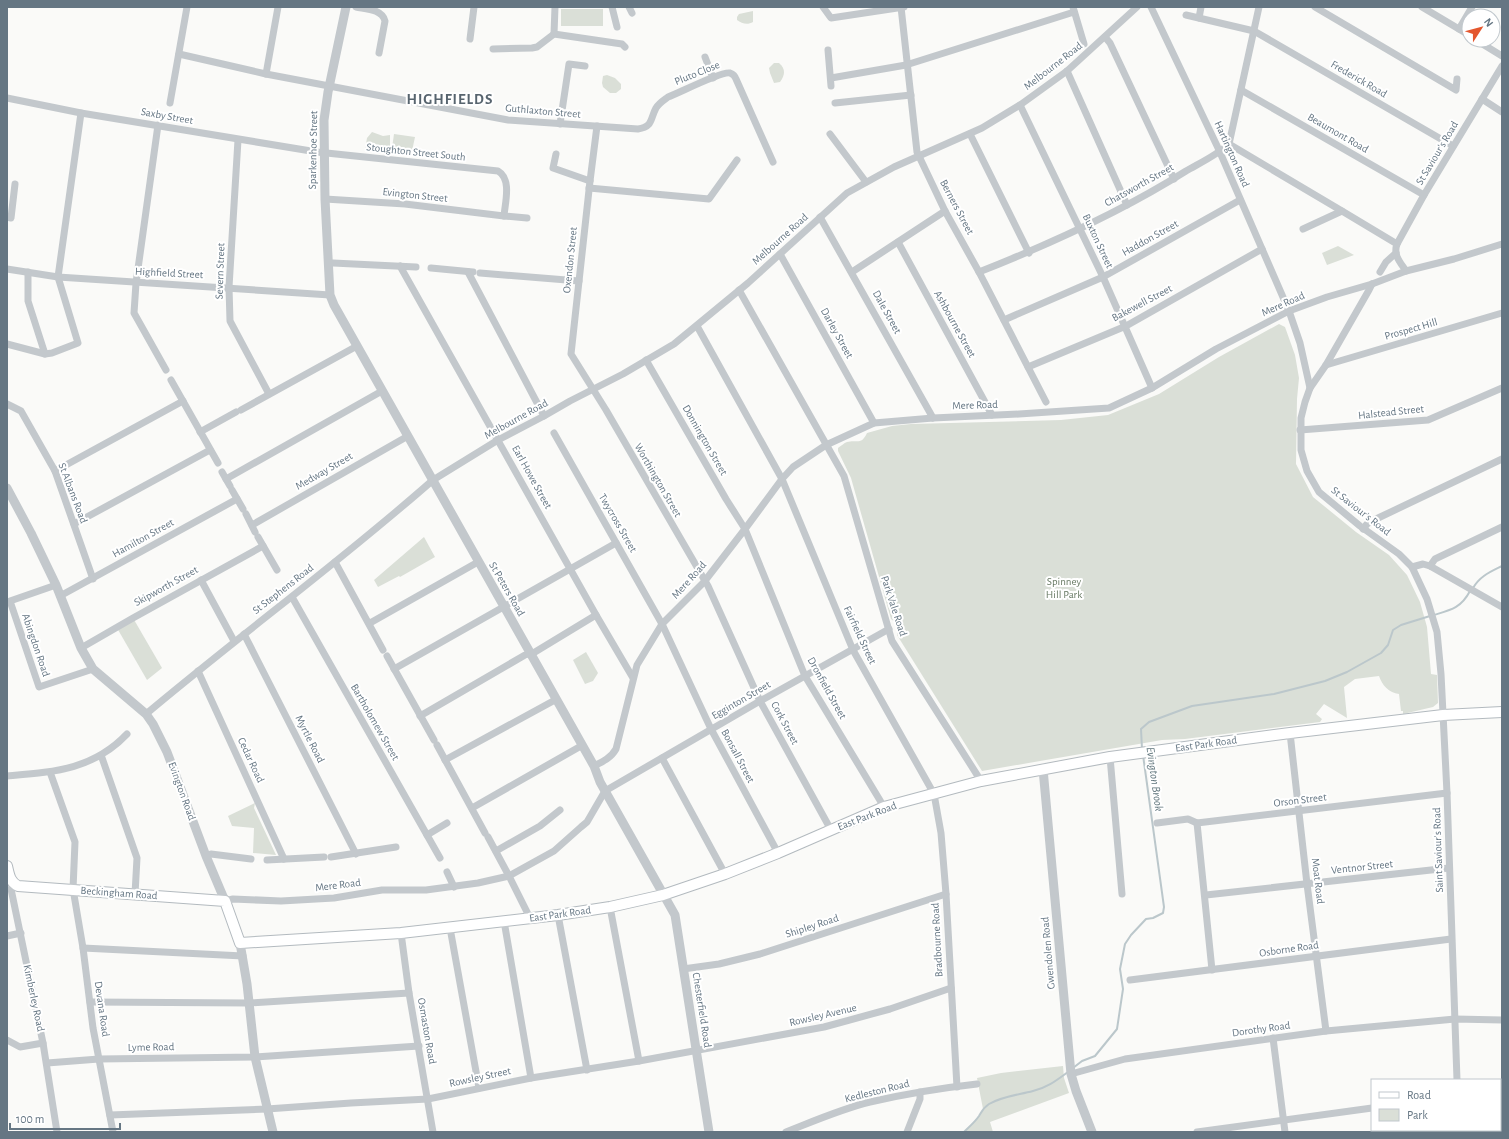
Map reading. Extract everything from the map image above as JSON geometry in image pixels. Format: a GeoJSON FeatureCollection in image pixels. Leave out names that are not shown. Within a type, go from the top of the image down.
{"type":"FeatureCollection","features":[{"type":"Feature","properties":{"kind":"main road","name":"East Park Road"},"geometry":{"type":"LineString","coordinates":[[240,943],[401,933],[558,915],[610,907],[663,895],[725,874],[778,853],[884,807],[981,781],[1143,752],[1443,715],[1502,712]]}},
{"type":"Feature","properties":{"kind":"main road","name":"Kimberley Road"},"geometry":{"type":"LineString","coordinates":[[7,866],[13,883]]}},
{"type":"Feature","properties":{"kind":"main road","name":"Beckingham Road"},"geometry":{"type":"LineString","coordinates":[[13,883],[18,886],[32,888],[73,889],[225,901]]}},
{"type":"Feature","properties":{"kind":"main road","name":"Evington Road"},"geometry":{"type":"LineString","coordinates":[[225,901],[240,943]]}},
{"type":"Feature","properties":{"kind":"street"},"geometry":{"type":"LineString","coordinates":[[170,103],[187,7]]}},
{"type":"Feature","properties":{"kind":"street"},"geometry":{"type":"LineString","coordinates":[[266,74],[278,7]]}},
{"type":"Feature","properties":{"kind":"street","name":"Sparkenhoe Street"},"geometry":{"type":"LineString","coordinates":[[330,295],[325,199],[324,120],[329,85],[346,7]]}},
{"type":"Feature","properties":{"kind":"street"},"geometry":{"type":"LineString","coordinates":[[356,7],[380,13],[384,16],[385,21],[379,53]]}},
{"type":"Feature","properties":{"kind":"street"},"geometry":{"type":"LineString","coordinates":[[470,39],[474,7]]}},
{"type":"Feature","properties":{"kind":"street"},"geometry":{"type":"LineString","coordinates":[[554,34],[555,7]]}},
{"type":"Feature","properties":{"kind":"street"},"geometry":{"type":"LineString","coordinates":[[612,7],[617,27]]}},
{"type":"Feature","properties":{"kind":"street"},"geometry":{"type":"LineString","coordinates":[[823,7],[831,18],[904,7]]}},
{"type":"Feature","properties":{"kind":"street","name":"Berners Street"},"geometry":{"type":"LineString","coordinates":[[901,7],[906,65],[918,155],[945,211],[979,272],[1046,402]]}},
{"type":"Feature","properties":{"kind":"street","name":"Melbourne Road"},"geometry":{"type":"LineString","coordinates":[[433,480],[498,440],[544,416],[570,400],[593,390],[674,344],[739,290],[847,193],[918,155],[970,134],[1020,105],[1067,71],[1137,7]]}},
{"type":"Feature","properties":{"kind":"street","name":"Hartington Road"},"geometry":{"type":"LineString","coordinates":[[1151,7],[1219,150],[1289,311],[1300,343],[1310,388]]}},
{"type":"Feature","properties":{"kind":"street"},"geometry":{"type":"LineString","coordinates":[[1199,18],[1201,7]]}},
{"type":"Feature","properties":{"kind":"street"},"geometry":{"type":"LineString","coordinates":[[1259,7],[1229,144],[1397,244]]}},
{"type":"Feature","properties":{"kind":"street"},"geometry":{"type":"LineString","coordinates":[[1315,7],[1456,90],[1457,79]]}},
{"type":"Feature","properties":{"kind":"street"},"geometry":{"type":"LineString","coordinates":[[1422,7],[1459,29],[1472,7]]}},
{"type":"Feature","properties":{"kind":"street"},"geometry":{"type":"LineString","coordinates":[[831,78],[906,65],[1074,9],[1084,44]]}},
{"type":"Feature","properties":{"kind":"street","name":"Frederick Road"},"geometry":{"type":"LineString","coordinates":[[1186,15],[1254,31],[1453,146]]}},
{"type":"Feature","properties":{"kind":"street"},"geometry":{"type":"LineString","coordinates":[[493,49],[537,47],[554,34],[622,44],[626,47]]}},
{"type":"Feature","properties":{"kind":"street"},"geometry":{"type":"LineString","coordinates":[[1105,37],[1110,43],[1174,179]]}},
{"type":"Feature","properties":{"kind":"street"},"geometry":{"type":"LineString","coordinates":[[1489,48],[1502,56]]}},
{"type":"Feature","properties":{"kind":"street"},"geometry":{"type":"LineString","coordinates":[[828,50],[831,86]]}},
{"type":"Feature","properties":{"kind":"street","name":"Guthlaxton Street"},"geometry":{"type":"LineString","coordinates":[[179,54],[266,74],[508,120],[638,129]]}},
{"type":"Feature","properties":{"kind":"street"},"geometry":{"type":"LineString","coordinates":[[705,57],[713,78]]}},
{"type":"Feature","properties":{"kind":"street"},"geometry":{"type":"LineString","coordinates":[[560,124],[569,64],[585,66]]}},
{"type":"Feature","properties":{"kind":"street","name":"St Saviour's Road"},"geometry":{"type":"LineString","coordinates":[[1396,253],[1397,244],[1424,195],[1502,66]]}},
{"type":"Feature","properties":{"kind":"street"},"geometry":{"type":"LineString","coordinates":[[1067,71],[1127,205]]}},
{"type":"Feature","properties":{"kind":"street","name":"Pluto Close"},"geometry":{"type":"LineString","coordinates":[[638,129],[649,125],[656,109],[662,101],[668,97],[713,78],[732,73],[773,162]]}},
{"type":"Feature","properties":{"kind":"street","name":"Beaumont Road"},"geometry":{"type":"LineString","coordinates":[[1241,90],[1424,195]]}},
{"type":"Feature","properties":{"kind":"street"},"geometry":{"type":"LineString","coordinates":[[836,103],[910,95]]}},
{"type":"Feature","properties":{"kind":"street","name":"Saxby Street"},"geometry":{"type":"LineString","coordinates":[[7,98],[82,113],[238,140],[324,152]]}},
{"type":"Feature","properties":{"kind":"street"},"geometry":{"type":"LineString","coordinates":[[1482,99],[1502,112]]}},
{"type":"Feature","properties":{"kind":"street","name":"Buxton Street"},"geometry":{"type":"LineString","coordinates":[[1020,105],[1081,228],[1126,326],[1152,388]]}},
{"type":"Feature","properties":{"kind":"street"},"geometry":{"type":"LineString","coordinates":[[7,344],[45,354],[52,353],[78,343],[58,277],[82,113]]}},
{"type":"Feature","properties":{"kind":"street"},"geometry":{"type":"LineString","coordinates":[[158,125],[136,283],[134,313],[166,370]]}},
{"type":"Feature","properties":{"kind":"street","name":"Oxendon Street"},"geometry":{"type":"LineString","coordinates":[[593,390],[571,354],[597,126]]}},
{"type":"Feature","properties":{"kind":"street"},"geometry":{"type":"LineString","coordinates":[[830,134],[866,182]]}},
{"type":"Feature","properties":{"kind":"street"},"geometry":{"type":"LineString","coordinates":[[970,134],[1029,253]]}},
{"type":"Feature","properties":{"kind":"street","name":"Severn Street"},"geometry":{"type":"LineString","coordinates":[[238,140],[229,288],[230,321],[269,394]]}},
{"type":"Feature","properties":{"kind":"street","name":"Chatsworth Street"},"geometry":{"type":"LineString","coordinates":[[979,272],[1029,253],[1127,205],[1174,179],[1229,144]]}},
{"type":"Feature","properties":{"kind":"street","name":"Stoughton Street South"},"geometry":{"type":"LineString","coordinates":[[324,152],[498,171],[504,176],[507,185],[504,216]]}},
{"type":"Feature","properties":{"kind":"street"},"geometry":{"type":"LineString","coordinates":[[556,154],[553,168],[590,181]]}},
{"type":"Feature","properties":{"kind":"street"},"geometry":{"type":"LineString","coordinates":[[589,188],[709,199],[737,160]]}},
{"type":"Feature","properties":{"kind":"street"},"geometry":{"type":"LineString","coordinates":[[7,217],[11,218],[15,184]]}},
{"type":"Feature","properties":{"kind":"street","name":"Evington Street"},"geometry":{"type":"LineString","coordinates":[[325,199],[404,204],[527,218]]}},
{"type":"Feature","properties":{"kind":"street","name":"Haddon Street"},"geometry":{"type":"LineString","coordinates":[[1004,320],[1103,276],[1240,200]]}},
{"type":"Feature","properties":{"kind":"street"},"geometry":{"type":"LineString","coordinates":[[852,272],[945,211]]}},
{"type":"Feature","properties":{"kind":"street"},"geometry":{"type":"LineString","coordinates":[[1303,229],[1342,211]]}},
{"type":"Feature","properties":{"kind":"street","name":"Dale Street"},"geometry":{"type":"LineString","coordinates":[[820,218],[852,272],[933,418]]}},
{"type":"Feature","properties":{"kind":"street","name":"Ashbourne Street"},"geometry":{"type":"LineString","coordinates":[[898,242],[992,415]]}},
{"type":"Feature","properties":{"kind":"street","name":"Mere Road"},"geometry":{"type":"LineString","coordinates":[[594,766],[609,758],[616,749],[637,665],[662,624],[704,582],[782,479],[797,464],[826,445],[874,423],[933,418],[1109,408],[1152,388],[1216,349],[1289,311],[1327,297],[1372,284],[1406,271],[1502,244]]}},
{"type":"Feature","properties":{"kind":"street","name":"Bakewell Street"},"geometry":{"type":"LineString","coordinates":[[1028,367],[1126,326],[1262,249]]}},
{"type":"Feature","properties":{"kind":"street"},"geometry":{"type":"LineString","coordinates":[[1380,272],[1386,262],[1396,253],[1397,258],[1406,271]]}},
{"type":"Feature","properties":{"kind":"street","name":"Darley Street"},"geometry":{"type":"LineString","coordinates":[[780,254],[874,423]]}},
{"type":"Feature","properties":{"kind":"street"},"geometry":{"type":"LineString","coordinates":[[333,263],[416,267]]}},
{"type":"Feature","properties":{"kind":"street","name":"Earl Howe Street"},"geometry":{"type":"LineString","coordinates":[[400,266],[633,678]]}},
{"type":"Feature","properties":{"kind":"street","name":"Highfield Street"},"geometry":{"type":"LineString","coordinates":[[7,268],[58,277],[330,295]]}},
{"type":"Feature","properties":{"kind":"street"},"geometry":{"type":"LineString","coordinates":[[431,268],[579,281]]}},
{"type":"Feature","properties":{"kind":"street"},"geometry":{"type":"LineString","coordinates":[[28,272],[28,300],[45,354]]}},
{"type":"Feature","properties":{"kind":"street"},"geometry":{"type":"LineString","coordinates":[[474,272],[544,416]]}},
{"type":"Feature","properties":{"kind":"street","name":"St Saviour's Road"},"geometry":{"type":"LineString","coordinates":[[1372,284],[1370,290],[1326,365],[1310,388],[1301,418],[1300,440],[1303,460],[1313,484],[1329,502],[1363,529],[1399,554],[1412,567],[1434,620]]}},
{"type":"Feature","properties":{"kind":"street","name":"Park Vale Road"},"geometry":{"type":"LineString","coordinates":[[739,290],[844,476],[892,641],[981,781]]}},
{"type":"Feature","properties":{"kind":"street","name":"St Peters Road"},"geometry":{"type":"LineString","coordinates":[[330,295],[334,305],[555,700],[594,766],[605,791],[663,895]]}},
{"type":"Feature","properties":{"kind":"street","name":"Prospect Hill"},"geometry":{"type":"LineString","coordinates":[[1326,365],[1502,313]]}},
{"type":"Feature","properties":{"kind":"street","name":"Fairfield Street"},"geometry":{"type":"LineString","coordinates":[[697,326],[782,479],[853,650],[934,794]]}},
{"type":"Feature","properties":{"kind":"street"},"geometry":{"type":"LineString","coordinates":[[200,432],[357,346]]}},
{"type":"Feature","properties":{"kind":"street","name":"Donnington Street"},"geometry":{"type":"LineString","coordinates":[[646,360],[726,499],[745,529]]}},
{"type":"Feature","properties":{"kind":"street"},"geometry":{"type":"LineString","coordinates":[[171,380],[218,464]]}},
{"type":"Feature","properties":{"kind":"street","name":"Halstead Street"},"geometry":{"type":"LineString","coordinates":[[1300,430],[1428,420],[1502,388]]}},
{"type":"Feature","properties":{"kind":"street","name":"Worthington Street"},"geometry":{"type":"LineString","coordinates":[[593,390],[704,582]]}},
{"type":"Feature","properties":{"kind":"street"},"geometry":{"type":"LineString","coordinates":[[226,479],[382,391]]}},
{"type":"Feature","properties":{"kind":"street"},"geometry":{"type":"LineString","coordinates":[[55,471],[183,401]]}},
{"type":"Feature","properties":{"kind":"street","name":"St Albans Road"},"geometry":{"type":"LineString","coordinates":[[7,404],[21,410],[55,471],[93,579]]}},
{"type":"Feature","properties":{"kind":"street","name":"Twycross Street"},"geometry":{"type":"LineString","coordinates":[[554,433],[662,624]]}},
{"type":"Feature","properties":{"kind":"street","name":"Medway Street"},"geometry":{"type":"LineString","coordinates":[[252,525],[408,436]]}},
{"type":"Feature","properties":{"kind":"street"},"geometry":{"type":"LineString","coordinates":[[74,524],[210,450]]}},
{"type":"Feature","properties":{"kind":"street"},"geometry":{"type":"LineString","coordinates":[[1363,529],[1367,524],[1376,519],[1502,459]]}},
{"type":"Feature","properties":{"kind":"street"},"geometry":{"type":"LineString","coordinates":[[222,472],[277,570]]}},
{"type":"Feature","properties":{"kind":"street","name":"St Stephens Road"},"geometry":{"type":"LineString","coordinates":[[146,714],[234,641],[335,562],[433,480]]}},
{"type":"Feature","properties":{"kind":"street","name":"Evington Road"},"geometry":{"type":"LineString","coordinates":[[7,488],[56,585],[81,648],[94,669],[146,714],[154,724],[167,752],[206,856],[225,901]]}},
{"type":"Feature","properties":{"kind":"street","name":"Hamilton Street"},"geometry":{"type":"LineString","coordinates":[[60,596],[237,499]]}},
{"type":"Feature","properties":{"kind":"street"},"geometry":{"type":"LineString","coordinates":[[1430,566],[1435,559],[1502,527]]}},
{"type":"Feature","properties":{"kind":"street","name":"Dronfield Street"},"geometry":{"type":"LineString","coordinates":[[745,529],[805,676],[884,807]]}},
{"type":"Feature","properties":{"kind":"street"},"geometry":{"type":"LineString","coordinates":[[394,669],[616,542]]}},
{"type":"Feature","properties":{"kind":"street","name":"Skipworth Street"},"geometry":{"type":"LineString","coordinates":[[81,648],[263,546]]}},
{"type":"Feature","properties":{"kind":"street"},"geometry":{"type":"LineString","coordinates":[[335,562],[496,851],[530,918]]}},
{"type":"Feature","properties":{"kind":"street"},"geometry":{"type":"LineString","coordinates":[[370,623],[478,562]]}},
{"type":"Feature","properties":{"kind":"street"},"geometry":{"type":"LineString","coordinates":[[1412,567],[1423,564],[1430,566],[1502,607]]}},
{"type":"Feature","properties":{"kind":"street"},"geometry":{"type":"LineString","coordinates":[[201,580],[234,641]]}},
{"type":"Feature","properties":{"kind":"street","name":"Cork Street"},"geometry":{"type":"LineString","coordinates":[[704,582],[708,586],[760,701],[831,830]]}},
{"type":"Feature","properties":{"kind":"street","name":"Abingdon Road"},"geometry":{"type":"LineString","coordinates":[[56,585],[10,601],[39,687],[94,669]]}},
{"type":"Feature","properties":{"kind":"street","name":"Bartholomew Street"},"geometry":{"type":"LineString","coordinates":[[292,597],[440,858]]}},
{"type":"Feature","properties":{"kind":"street"},"geometry":{"type":"LineString","coordinates":[[420,716],[596,615]]}},
{"type":"Feature","properties":{"kind":"street","name":"Saint Saviour's Road"},"geometry":{"type":"LineString","coordinates":[[1434,620],[1439,645],[1443,715],[1458,1079]]}},
{"type":"Feature","properties":{"kind":"street","name":"Bonsall Street"},"geometry":{"type":"LineString","coordinates":[[662,624],[711,729],[778,853]]}},
{"type":"Feature","properties":{"kind":"street","name":"Egginton Street"},"geometry":{"type":"LineString","coordinates":[[605,791],[760,701],[889,629]]}},
{"type":"Feature","properties":{"kind":"street","name":"Myrtle Road"},"geometry":{"type":"LineString","coordinates":[[244,634],[356,854]]}},
{"type":"Feature","properties":{"kind":"street","name":"Cedar Road"},"geometry":{"type":"LineString","coordinates":[[198,671],[284,859]]}},
{"type":"Feature","properties":{"kind":"street"},"geometry":{"type":"LineString","coordinates":[[445,760],[555,700]]}},
{"type":"Feature","properties":{"kind":"street","name":"Moat Road"},"geometry":{"type":"LineString","coordinates":[[1290,733],[1298,811],[1326,1031]]}},
{"type":"Feature","properties":{"kind":"street"},"geometry":{"type":"LineString","coordinates":[[7,776],[50,772],[76,766],[101,755],[116,746],[127,734]]}},
{"type":"Feature","properties":{"kind":"street"},"geometry":{"type":"LineString","coordinates":[[472,808],[581,746]]}},
{"type":"Feature","properties":{"kind":"street"},"geometry":{"type":"LineString","coordinates":[[101,755],[137,858],[135,894]]}},
{"type":"Feature","properties":{"kind":"street"},"geometry":{"type":"LineString","coordinates":[[1110,757],[1122,894]]}},
{"type":"Feature","properties":{"kind":"street"},"geometry":{"type":"LineString","coordinates":[[662,758],[725,874]]}},
{"type":"Feature","properties":{"kind":"street","name":"Gwendolen Road"},"geometry":{"type":"LineString","coordinates":[[1043,769],[1071,1071],[1076,1091],[1092,1132]]}},
{"type":"Feature","properties":{"kind":"street","name":"Devana Road"},"geometry":{"type":"LineString","coordinates":[[50,772],[76,842],[73,889],[99,1059],[113,1132]]}},
{"type":"Feature","properties":{"kind":"street","name":"Mere Road"},"geometry":{"type":"LineString","coordinates":[[225,901],[233,899],[281,901],[334,898],[382,890],[426,890],[478,883],[509,876],[554,851],[586,822],[605,791]]}},
{"type":"Feature","properties":{"kind":"street","name":"Bradbourne Road"},"geometry":{"type":"LineString","coordinates":[[934,794],[941,833],[946,894],[957,1086]]}},
{"type":"Feature","properties":{"kind":"street","name":"Orson Street"},"geometry":{"type":"LineString","coordinates":[[1157,823],[1188,819],[1197,823],[1447,794]]}},
{"type":"Feature","properties":{"kind":"street"},"geometry":{"type":"LineString","coordinates":[[496,851],[540,826],[560,810]]}},
{"type":"Feature","properties":{"kind":"street"},"geometry":{"type":"LineString","coordinates":[[427,835],[447,823]]}},
{"type":"Feature","properties":{"kind":"street"},"geometry":{"type":"LineString","coordinates":[[1197,823],[1206,895],[1212,970]]}},
{"type":"Feature","properties":{"kind":"street"},"geometry":{"type":"LineString","coordinates":[[267,860],[327,857],[396,847]]}},
{"type":"Feature","properties":{"kind":"street"},"geometry":{"type":"LineString","coordinates":[[206,856],[211,854],[251,859]]}},
{"type":"Feature","properties":{"kind":"street","name":"Ventnor Street"},"geometry":{"type":"LineString","coordinates":[[1206,895],[1450,868]]}},
{"type":"Feature","properties":{"kind":"street"},"geometry":{"type":"LineString","coordinates":[[446,872],[454,887]]}},
{"type":"Feature","properties":{"kind":"street","name":"Kimberley Road"},"geometry":{"type":"LineString","coordinates":[[13,883],[11,889],[44,1043],[57,1132]]}},
{"type":"Feature","properties":{"kind":"street","name":"Shipley Road"},"geometry":{"type":"LineString","coordinates":[[683,969],[718,964],[760,954],[946,894]]}},
{"type":"Feature","properties":{"kind":"street","name":"Chesterfield Road"},"geometry":{"type":"LineString","coordinates":[[663,895],[675,915],[708,1132]]}},
{"type":"Feature","properties":{"kind":"street"},"geometry":{"type":"LineString","coordinates":[[610,907],[639,1061]]}},
{"type":"Feature","properties":{"kind":"street"},"geometry":{"type":"LineString","coordinates":[[558,915],[587,1070]]}},
{"type":"Feature","properties":{"kind":"street"},"geometry":{"type":"LineString","coordinates":[[504,921],[531,1078]]}},
{"type":"Feature","properties":{"kind":"street"},"geometry":{"type":"LineString","coordinates":[[450,928],[479,1088]]}},
{"type":"Feature","properties":{"kind":"street"},"geometry":{"type":"LineString","coordinates":[[7,936],[20,933]]}},
{"type":"Feature","properties":{"kind":"street","name":"Osmaston Road"},"geometry":{"type":"LineString","coordinates":[[401,933],[409,993],[434,1132]]}},
{"type":"Feature","properties":{"kind":"street","name":"Osborne Road"},"geometry":{"type":"LineString","coordinates":[[1130,980],[1451,939]]}},
{"type":"Feature","properties":{"kind":"street","name":"Evington Road"},"geometry":{"type":"LineString","coordinates":[[240,943],[243,956],[255,1057],[273,1132]]}},
{"type":"Feature","properties":{"kind":"street"},"geometry":{"type":"LineString","coordinates":[[83,948],[243,956]]}},
{"type":"Feature","properties":{"kind":"street","name":"Rowsley Avenue"},"geometry":{"type":"LineString","coordinates":[[696,1050],[824,1027],[890,1009],[951,988]]}},
{"type":"Feature","properties":{"kind":"street"},"geometry":{"type":"LineString","coordinates":[[90,1002],[248,1002],[409,993]]}},
{"type":"Feature","properties":{"kind":"street","name":"Dorothy Road"},"geometry":{"type":"LineString","coordinates":[[1071,1071],[1125,1059],[1326,1031],[1455,1019],[1502,1020]]}},
{"type":"Feature","properties":{"kind":"street"},"geometry":{"type":"LineString","coordinates":[[1273,1038],[1285,1132]]}},
{"type":"Feature","properties":{"kind":"street"},"geometry":{"type":"LineString","coordinates":[[7,1040],[20,1047],[44,1043]]}},
{"type":"Feature","properties":{"kind":"street","name":"Lyme Road"},"geometry":{"type":"LineString","coordinates":[[47,1063],[99,1059],[255,1057],[419,1046]]}},
{"type":"Feature","properties":{"kind":"street","name":"Rowsley Street"},"geometry":{"type":"LineString","coordinates":[[110,1115],[267,1109],[428,1099],[531,1078],[587,1070],[696,1050]]}},
{"type":"Feature","properties":{"kind":"street","name":"Kedleston Road"},"geometry":{"type":"LineString","coordinates":[[786,1132],[820,1118],[869,1103],[920,1092],[977,1084]]}},
{"type":"Feature","properties":{"kind":"street"},"geometry":{"type":"LineString","coordinates":[[907,1132],[920,1099],[920,1092]]}},
{"type":"Feature","properties":{"kind":"street"},"geometry":{"type":"LineString","coordinates":[[1197,1132],[1371,1108]]}},
{"type":"Feature","properties":{"kind":"green space"},"geometry":{"type":"Polygon","coordinates":[[[561,9],[603,9],[603,26],[561,26],[561,9]]]}},
{"type":"Feature","properties":{"kind":"green space"},"geometry":{"type":"Polygon","coordinates":[[[753,11],[753,22],[745,24],[737,20],[739,14],[753,11]]]}},
{"type":"Feature","properties":{"kind":"green space"},"geometry":{"type":"Polygon","coordinates":[[[774,63],[779,63],[784,72],[780,82],[774,83],[769,68],[774,63]]]}},
{"type":"Feature","properties":{"kind":"green space"},"geometry":{"type":"Polygon","coordinates":[[[607,75],[615,78],[621,84],[621,89],[616,93],[610,93],[603,87],[603,76],[607,75]]]}},
{"type":"Feature","properties":{"kind":"green space"},"geometry":{"type":"Polygon","coordinates":[[[372,132],[383,136],[390,135],[390,152],[365,150],[367,138],[372,132]]]}},
{"type":"Feature","properties":{"kind":"green space"},"geometry":{"type":"Polygon","coordinates":[[[394,134],[415,137],[412,151],[392,148],[394,134]]]}},
{"type":"Feature","properties":{"kind":"green space"},"geometry":{"type":"Polygon","coordinates":[[[1338,246],[1354,255],[1327,265],[1322,253],[1338,246]]]}},
{"type":"Feature","properties":{"kind":"green space","name":"Spinney Hill Park"},"geometry":{"type":"Polygon","coordinates":[[[1279,324],[1285,327],[1295,355],[1299,378],[1297,399],[1296,464],[1313,497],[1356,532],[1389,555],[1407,575],[1420,602],[1427,627],[1431,674],[1437,675],[1438,703],[1433,707],[1403,714],[1403,711],[1401,711],[1399,694],[1386,688],[1379,676],[1355,679],[1344,687],[1347,718],[1324,704],[1316,714],[1322,719],[1320,722],[1185,739],[1162,740],[982,771],[897,635],[897,625],[891,619],[851,478],[838,448],[850,441],[861,441],[867,433],[892,426],[911,424],[1061,420],[1108,415],[1159,394],[1219,357],[1279,324]]]}},
{"type":"Feature","properties":{"kind":"green space"},"geometry":{"type":"Polygon","coordinates":[[[424,537],[435,557],[400,577],[399,576],[378,587],[374,580],[424,537]]]}},
{"type":"Feature","properties":{"kind":"green space"},"geometry":{"type":"Polygon","coordinates":[[[133,618],[162,668],[147,680],[117,628],[133,618]]]}},
{"type":"Feature","properties":{"kind":"green space"},"geometry":{"type":"Polygon","coordinates":[[[586,652],[598,673],[593,681],[585,684],[573,660],[586,652]]]}},
{"type":"Feature","properties":{"kind":"green space"},"geometry":{"type":"Polygon","coordinates":[[[255,803],[254,808],[276,855],[253,853],[254,828],[232,826],[228,816],[255,803]]]}},
{"type":"Feature","properties":{"kind":"green space"},"geometry":{"type":"Polygon","coordinates":[[[1063,1066],[1064,1078],[1069,1093],[990,1122],[993,1132],[964,1132],[979,1116],[983,1109],[977,1078],[1001,1073],[1063,1066]]]}},
{"type":"Feature","properties":{"kind":"waterway","name":"Evington Brook"},"geometry":{"type":"LineString","coordinates":[[1473,588],[1482,577],[1502,566]]}},
{"type":"Feature","properties":{"kind":"waterway","name":"Evington Brook"},"geometry":{"type":"LineString","coordinates":[[1434,615],[1455,608],[1467,597],[1470,591]]}},
{"type":"Feature","properties":{"kind":"waterway","name":"Evington Brook"},"geometry":{"type":"LineString","coordinates":[[1142,749],[1141,729],[1149,722],[1192,706],[1274,694],[1325,681],[1347,672],[1381,653],[1388,645],[1393,630],[1401,625],[1430,616]]}},
{"type":"Feature","properties":{"kind":"waterway","name":"Evington Brook"},"geometry":{"type":"LineString","coordinates":[[1073,1068],[1082,1061],[1095,1056],[1117,1029],[1123,989],[1120,969],[1125,944],[1146,919],[1153,918],[1163,913],[1164,907],[1143,755]]}},
{"type":"Feature","properties":{"kind":"waterway","name":"Evington Brook"},"geometry":{"type":"LineString","coordinates":[[964,1132],[976,1120],[984,1108],[994,1101],[1043,1088],[1068,1072]]}},
{"type":"Feature","properties":{"kind":"district","name":"HIGHFIELDS"},"geometry":{"type":"Point","coordinates":[450,99]}}]}
